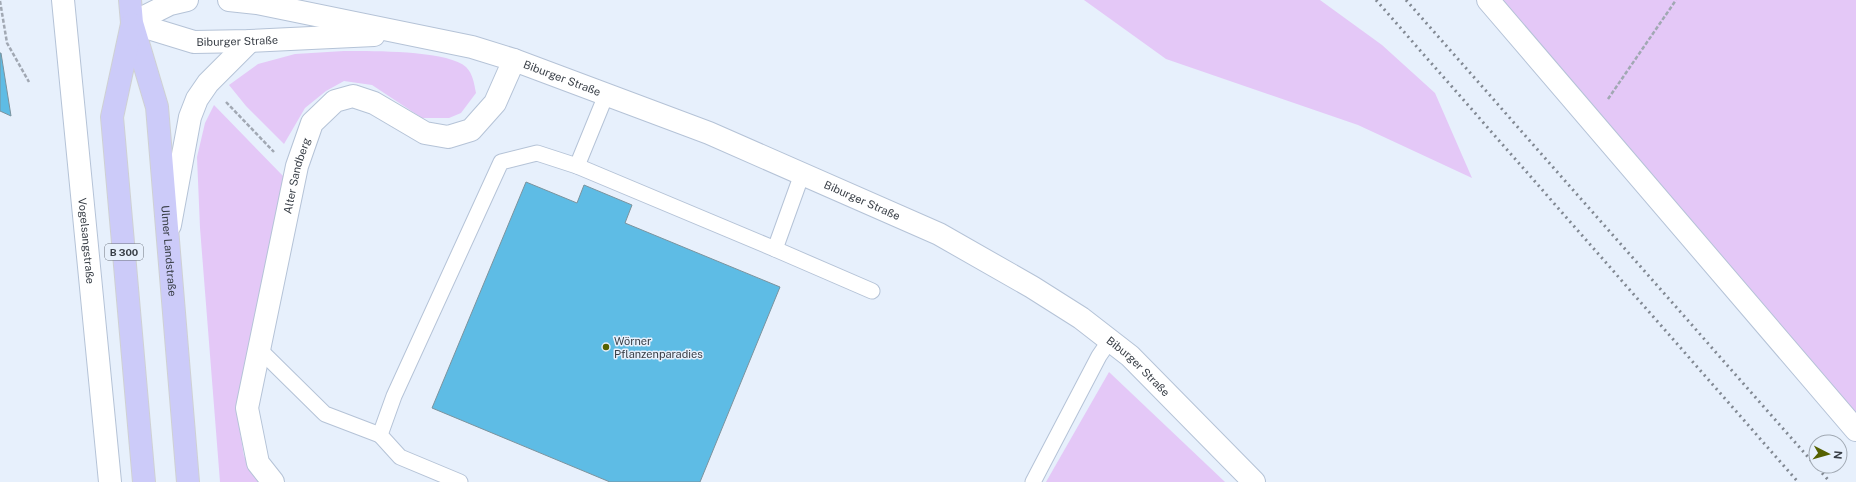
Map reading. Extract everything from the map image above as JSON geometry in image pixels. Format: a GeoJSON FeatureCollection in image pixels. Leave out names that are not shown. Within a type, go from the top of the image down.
{"type":"FeatureCollection","features":[{"type":"Feature","properties":{"kind":"main road","name":"Ulmer Landstraße"},"geometry":{"type":"LineString","coordinates":[[130,0],[132,23],[157,103],[188,482]]}},
{"type":"Feature","properties":{"kind":"main road","name":"Ulmer Landstraße"},"geometry":{"type":"LineString","coordinates":[[132,23],[112,117],[144,482]]}},
{"type":"Feature","properties":{"kind":"street","name":"Vogelsangstraße"},"geometry":{"type":"LineString","coordinates":[[63,0],[110,482]]}},
{"type":"Feature","properties":{"kind":"street"},"geometry":{"type":"LineString","coordinates":[[132,23],[170,4],[187,0]]}},
{"type":"Feature","properties":{"kind":"street","name":"Biburger Straße"},"geometry":{"type":"LineString","coordinates":[[229,0],[257,3],[472,47],[514,60],[709,133],[939,234],[1032,287],[1110,340],[1130,356],[1254,482]]}},
{"type":"Feature","properties":{"kind":"street"},"geometry":{"type":"LineString","coordinates":[[1488,0],[1591,123],[1856,430]]}},
{"type":"Feature","properties":{"kind":"street","name":"Biburger Straße"},"geometry":{"type":"LineString","coordinates":[[132,23],[194,42],[250,41],[405,33]]}},
{"type":"Feature","properties":{"kind":"street"},"geometry":{"type":"LineString","coordinates":[[168,236],[190,117],[198,99],[208,83],[250,41]]}},
{"type":"Feature","properties":{"kind":"street","name":"Alter Sandberg"},"geometry":{"type":"LineString","coordinates":[[272,482],[258,463],[247,408],[297,166],[312,123],[335,101],[352,96],[374,102],[388,112],[425,133],[448,137],[471,130],[495,102],[514,60]]}},
{"type":"Feature","properties":{"kind":"lane"},"geometry":{"type":"LineString","coordinates":[[577,166],[606,95]]}},
{"type":"Feature","properties":{"kind":"lane"},"geometry":{"type":"LineString","coordinates":[[380,435],[394,396],[502,162],[537,153],[577,166],[872,291]]}},
{"type":"Feature","properties":{"kind":"lane"},"geometry":{"type":"LineString","coordinates":[[775,249],[802,174]]}},
{"type":"Feature","properties":{"kind":"lane"},"geometry":{"type":"LineString","coordinates":[[1033,482],[1095,363],[1110,340]]}},
{"type":"Feature","properties":{"kind":"lane"},"geometry":{"type":"LineString","coordinates":[[259,349],[325,414],[380,435],[400,457],[460,482]]}},
{"type":"Feature","properties":{"kind":"path"},"geometry":{"type":"LineString","coordinates":[[1591,123],[1676,0]]}},
{"type":"Feature","properties":{"kind":"path"},"geometry":{"type":"LineString","coordinates":[[0,1],[7,43],[29,82]]}},
{"type":"Feature","properties":{"kind":"shaded area"},"geometry":{"type":"Polygon","coordinates":[[[1084,0],[1320,0],[1382,45],[1435,93],[1472,178],[1358,125],[1166,59],[1084,0]]]}},
{"type":"Feature","properties":{"kind":"shaded area"},"geometry":{"type":"Polygon","coordinates":[[[1500,0],[1856,0],[1856,414],[1500,0]]]}},
{"type":"Feature","properties":{"kind":"shaded area"},"geometry":{"type":"Polygon","coordinates":[[[344,51],[426,54],[457,61],[466,67],[470,73],[476,93],[461,113],[449,118],[422,118],[372,85],[344,81],[326,91],[305,108],[284,144],[246,106],[229,85],[258,64],[295,54],[344,51]]]}},
{"type":"Feature","properties":{"kind":"shaded area"},"geometry":{"type":"Polygon","coordinates":[[[214,105],[284,177],[242,390],[238,420],[244,456],[263,482],[220,482],[200,228],[197,157],[205,123],[214,105]]]}},
{"type":"Feature","properties":{"kind":"shaded area"},"geometry":{"type":"Polygon","coordinates":[[[1109,372],[1225,482],[1046,482],[1109,372]]]}},
{"type":"Feature","properties":{"kind":"building"},"geometry":{"type":"Polygon","coordinates":[[[1,53],[11,116],[0,111],[1,53]]]}},
{"type":"Feature","properties":{"kind":"building","name":"Wörner Pflanzenparadies"},"geometry":{"type":"Polygon","coordinates":[[[526,182],[577,203],[584,185],[632,205],[625,223],[780,287],[700,482],[610,482],[432,408],[526,182]]]}},
{"type":"Feature","properties":{"kind":"railway"},"geometry":{"type":"LineString","coordinates":[[1376,0],[1798,482]]}},
{"type":"Feature","properties":{"kind":"railway"},"geometry":{"type":"LineString","coordinates":[[1406,0],[1830,482]]}},
{"type":"Feature","properties":{"kind":"place","name":"Wörner Pflanzenparadies"},"geometry":{"type":"Point","coordinates":[606,347]}}]}
